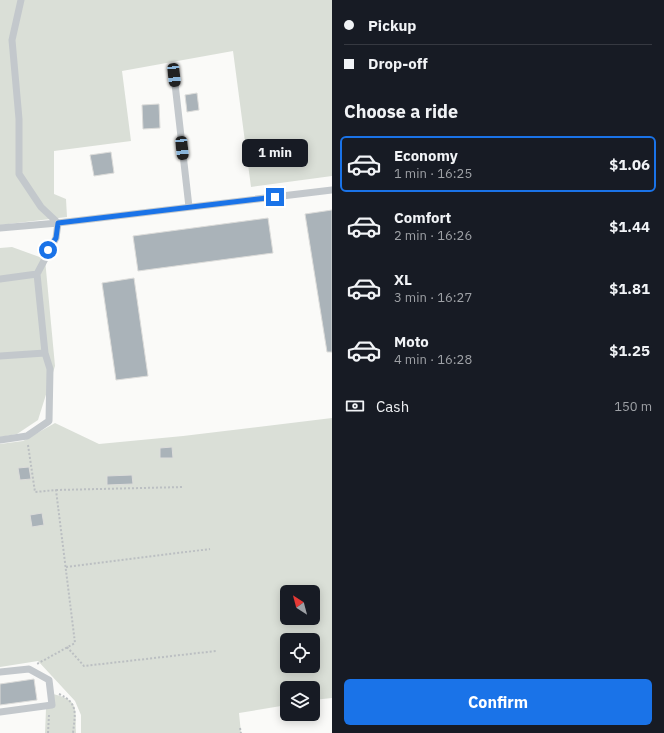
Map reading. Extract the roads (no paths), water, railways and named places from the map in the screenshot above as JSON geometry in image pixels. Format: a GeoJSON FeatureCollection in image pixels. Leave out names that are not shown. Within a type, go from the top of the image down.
{"type":"FeatureCollection","features":[{"type":"Feature","properties":{"kind":"lane"},"geometry":{"type":"LineString","coordinates":[[21,0],[12,40],[19,119],[19,174],[41,207],[58,223]]}},
{"type":"Feature","properties":{"kind":"lane"},"geometry":{"type":"LineString","coordinates":[[174,75],[189,207]]}},
{"type":"Feature","properties":{"kind":"lane"},"geometry":{"type":"LineString","coordinates":[[0,228],[58,223],[332,190]]}},
{"type":"Feature","properties":{"kind":"lane"},"geometry":{"type":"LineString","coordinates":[[0,440],[27,436],[49,421],[50,369],[45,353],[37,274],[56,238],[58,223]]}},
{"type":"Feature","properties":{"kind":"lane"},"geometry":{"type":"LineString","coordinates":[[0,279],[37,274]]}},
{"type":"Feature","properties":{"kind":"lane"},"geometry":{"type":"LineString","coordinates":[[0,356],[45,353]]}},
{"type":"Feature","properties":{"kind":"lane"},"geometry":{"type":"LineString","coordinates":[[0,672],[29,669],[50,680],[52,705],[0,712]]}}]}
